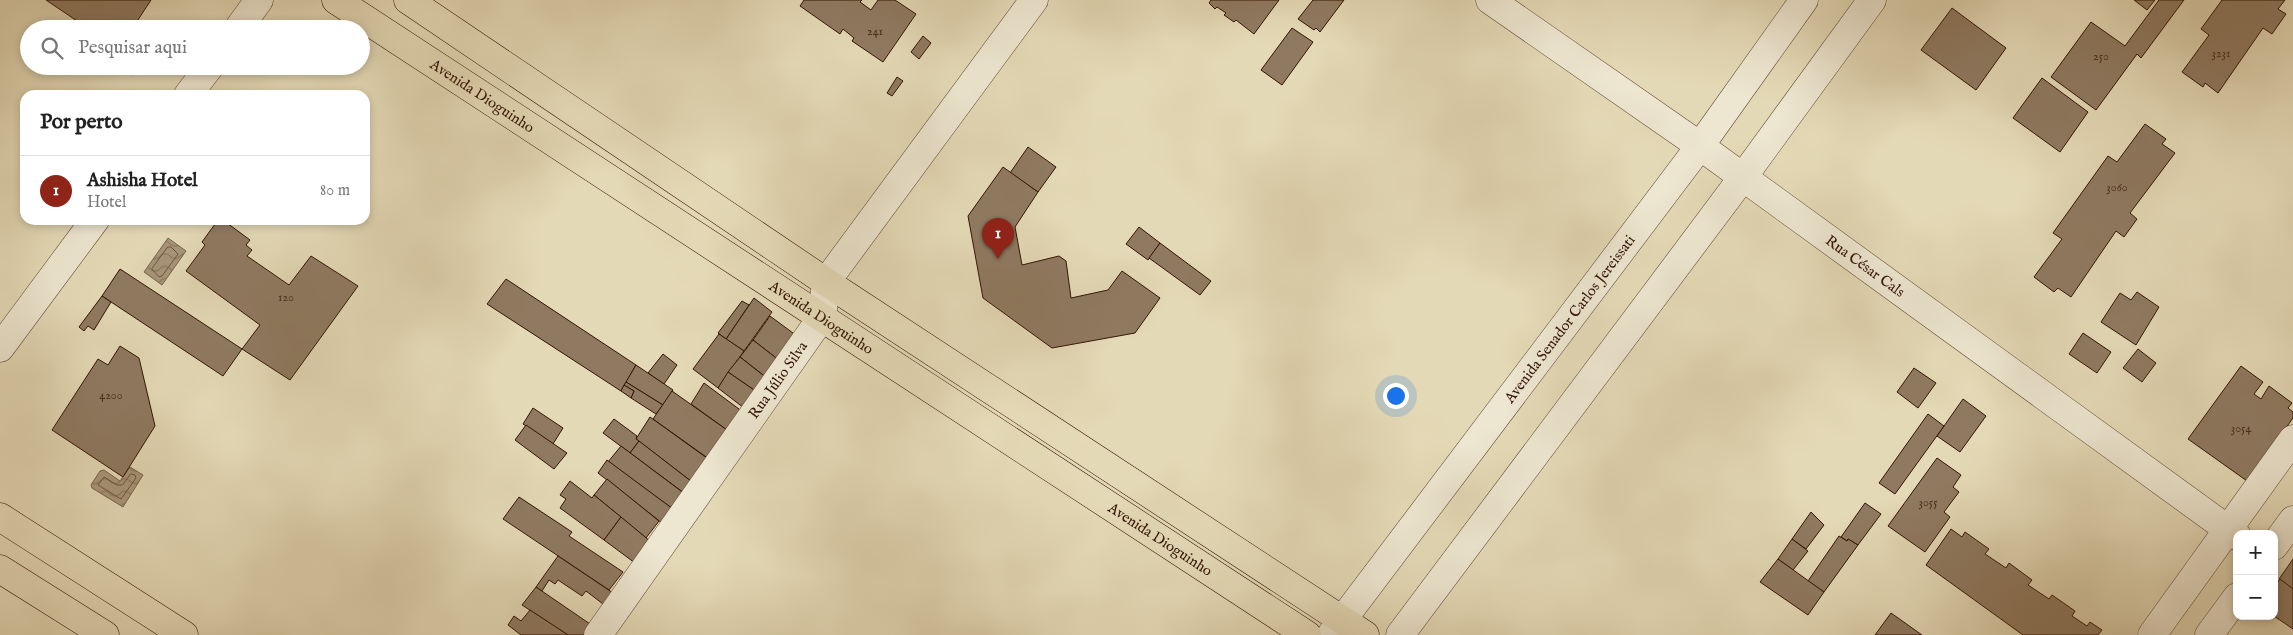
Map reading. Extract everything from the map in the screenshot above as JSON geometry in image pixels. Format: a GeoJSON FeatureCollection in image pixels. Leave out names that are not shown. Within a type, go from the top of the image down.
{"type":"FeatureCollection","features":[{"type":"Feature","properties":{"kind":"main road","name":"Avenida Dioguinho"},"geometry":{"type":"LineString","coordinates":[[336,0],[367,20]]}},
{"type":"Feature","properties":{"kind":"main road","name":"Avenida Dioguinho"},"geometry":{"type":"LineString","coordinates":[[408,0],[1337,627],[1366,635]]}},
{"type":"Feature","properties":{"kind":"main road","name":"Avenida Dioguinho"},"geometry":{"type":"LineString","coordinates":[[370,22],[1307,635]]}},
{"type":"Feature","properties":{"kind":"main road"},"geometry":{"type":"LineString","coordinates":[[0,517],[184,635]]}},
{"type":"Feature","properties":{"kind":"main road"},"geometry":{"type":"LineString","coordinates":[[0,569],[105,635]]}},
{"type":"Feature","properties":{"kind":"street"},"geometry":{"type":"LineString","coordinates":[[245,20],[259,0]]}},
{"type":"Feature","properties":{"kind":"street","name":"Rua Júlio Silva"},"geometry":{"type":"LineString","coordinates":[[598,635],[822,317],[826,282],[1034,0]]}},
{"type":"Feature","properties":{"kind":"street","name":"Rua César Cals"},"geometry":{"type":"LineString","coordinates":[[1490,0],[1700,146],[2232,533]]}},
{"type":"Feature","properties":{"kind":"street","name":"Avenida Senador Carlos Jereissati"},"geometry":{"type":"LineString","coordinates":[[1337,627],[1700,146],[1804,0]]}},
{"type":"Feature","properties":{"kind":"street"},"geometry":{"type":"LineString","coordinates":[[1400,635],[1743,178],[1872,0]]}},
{"type":"Feature","properties":{"kind":"street"},"geometry":{"type":"LineString","coordinates":[[192,90],[203,75]]}},
{"type":"Feature","properties":{"kind":"street"},"geometry":{"type":"LineString","coordinates":[[0,348],[91,225]]}},
{"type":"Feature","properties":{"kind":"street"},"geometry":{"type":"LineString","coordinates":[[2152,635],[2232,533],[2293,439]]}},
{"type":"Feature","properties":{"kind":"street"},"geometry":{"type":"LineString","coordinates":[[2278,541],[2293,520]]}},
{"type":"Feature","properties":{"kind":"street"},"geometry":{"type":"LineString","coordinates":[[2208,635],[2233,602]]}},
{"type":"Feature","properties":{"kind":"water"},"geometry":{"type":"Polygon","coordinates":[[[168,238],[186,251],[162,285],[144,272],[168,238]]]}},
{"type":"Feature","properties":{"kind":"water"},"geometry":{"type":"Polygon","coordinates":[[[130,467],[143,475],[123,507],[92,488],[91,485],[100,471],[104,470],[120,481],[130,467]]]}},
{"type":"Feature","properties":{"kind":"building"},"geometry":{"type":"Polygon","coordinates":[[[46,0],[151,0],[138,20],[76,20],[46,0]]]}},
{"type":"Feature","properties":{"kind":"building"},"geometry":{"type":"Polygon","coordinates":[[[804,0],[862,0],[860,2],[871,10],[878,0],[895,0],[916,14],[883,62],[852,41],[854,38],[843,29],[840,34],[800,6],[804,0]]]}},
{"type":"Feature","properties":{"kind":"building"},"geometry":{"type":"Polygon","coordinates":[[[1211,0],[1279,0],[1254,34],[1236,20],[1234,22],[1224,15],[1226,13],[1217,7],[1215,9],[1209,3],[1211,0]]]}},
{"type":"Feature","properties":{"kind":"building"},"geometry":{"type":"Polygon","coordinates":[[[1313,0],[1344,0],[1320,32],[1298,19],[1313,0]]]}},
{"type":"Feature","properties":{"kind":"building"},"geometry":{"type":"Polygon","coordinates":[[[2134,0],[2155,0],[2147,10],[2134,0]]]}},
{"type":"Feature","properties":{"kind":"building"},"geometry":{"type":"Polygon","coordinates":[[[2159,0],[2184,0],[2141,58],[2137,54],[2096,110],[2051,77],[2091,22],[2125,46],[2159,0]]]}},
{"type":"Feature","properties":{"kind":"building"},"geometry":{"type":"Polygon","coordinates":[[[2222,0],[2285,0],[2278,9],[2286,14],[2272,34],[2263,28],[2218,93],[2205,83],[2203,87],[2182,72],[2209,35],[2201,29],[2222,0]]]}},
{"type":"Feature","properties":{"kind":"building"},"geometry":{"type":"Polygon","coordinates":[[[1952,8],[2006,48],[1976,90],[1921,50],[1952,8]]]}},
{"type":"Feature","properties":{"kind":"building"},"geometry":{"type":"Polygon","coordinates":[[[1292,28],[1313,42],[1282,85],[1261,70],[1292,28]]]}},
{"type":"Feature","properties":{"kind":"building"},"geometry":{"type":"Polygon","coordinates":[[[923,36],[931,43],[919,59],[911,52],[923,36]]]}},
{"type":"Feature","properties":{"kind":"building"},"geometry":{"type":"Polygon","coordinates":[[[897,77],[903,81],[892,96],[887,93],[897,77]]]}},
{"type":"Feature","properties":{"kind":"building"},"geometry":{"type":"Polygon","coordinates":[[[2042,78],[2088,112],[2060,152],[2013,118],[2042,78]]]}},
{"type":"Feature","properties":{"kind":"building"},"geometry":{"type":"Polygon","coordinates":[[[2145,124],[2166,139],[2162,144],[2175,153],[2130,213],[2137,219],[2124,237],[2116,231],[2071,297],[2058,288],[2054,292],[2034,277],[2062,239],[2053,233],[2108,156],[2117,162],[2145,124]]]}},
{"type":"Feature","properties":{"kind":"building"},"geometry":{"type":"Polygon","coordinates":[[[1028,147],[1056,167],[1038,192],[1010,173],[1028,147]]]}},
{"type":"Feature","properties":{"kind":"building"},"geometry":{"type":"Polygon","coordinates":[[[1003,167],[1038,192],[1015,227],[1022,265],[1059,256],[1066,261],[1071,298],[1108,290],[1122,271],[1160,298],[1135,333],[1052,348],[983,298],[968,216],[1003,167]]]}},
{"type":"Feature","properties":{"kind":"building"},"geometry":{"type":"Polygon","coordinates":[[[214,225],[230,225],[250,240],[246,245],[252,250],[247,256],[289,285],[311,256],[358,286],[290,380],[242,349],[260,325],[186,271],[205,245],[202,242],[214,225]]]}},
{"type":"Feature","properties":{"kind":"building"},"geometry":{"type":"Polygon","coordinates":[[[1139,227],[1160,243],[1148,260],[1126,244],[1139,227]]]}},
{"type":"Feature","properties":{"kind":"building"},"geometry":{"type":"Polygon","coordinates":[[[1160,243],[1211,281],[1200,295],[1149,258],[1160,243]]]}},
{"type":"Feature","properties":{"kind":"building"},"geometry":{"type":"Polygon","coordinates":[[[120,269],[242,349],[223,376],[102,296],[120,269]]]}},
{"type":"Feature","properties":{"kind":"building"},"geometry":{"type":"Polygon","coordinates":[[[506,279],[636,365],[621,391],[487,304],[506,279]]]}},
{"type":"Feature","properties":{"kind":"building"},"geometry":{"type":"Polygon","coordinates":[[[2137,292],[2159,307],[2136,345],[2101,322],[2120,293],[2131,300],[2137,292]]]}},
{"type":"Feature","properties":{"kind":"building"},"geometry":{"type":"Polygon","coordinates":[[[102,296],[111,302],[94,330],[88,326],[84,331],[79,327],[102,296]]]}},
{"type":"Feature","properties":{"kind":"building"},"geometry":{"type":"Polygon","coordinates":[[[754,298],[772,312],[744,351],[726,339],[754,298]]]}},
{"type":"Feature","properties":{"kind":"building"},"geometry":{"type":"Polygon","coordinates":[[[742,301],[749,305],[726,339],[718,333],[742,301]]]}},
{"type":"Feature","properties":{"kind":"building"},"geometry":{"type":"Polygon","coordinates":[[[770,316],[797,336],[780,361],[753,340],[770,316]]]}},
{"type":"Feature","properties":{"kind":"building"},"geometry":{"type":"Polygon","coordinates":[[[2083,333],[2111,352],[2097,373],[2069,354],[2083,333]]]}},
{"type":"Feature","properties":{"kind":"building"},"geometry":{"type":"Polygon","coordinates":[[[719,334],[744,351],[718,388],[693,369],[719,334]]]}},
{"type":"Feature","properties":{"kind":"building"},"geometry":{"type":"Polygon","coordinates":[[[753,340],[780,361],[767,378],[740,357],[753,340]]]}},
{"type":"Feature","properties":{"kind":"building"},"geometry":{"type":"Polygon","coordinates":[[[120,346],[139,358],[155,426],[123,477],[52,430],[98,359],[108,365],[120,346]]]}},
{"type":"Feature","properties":{"kind":"building"},"geometry":{"type":"Polygon","coordinates":[[[2138,349],[2156,363],[2142,382],[2123,368],[2138,349]]]}},
{"type":"Feature","properties":{"kind":"building"},"geometry":{"type":"Polygon","coordinates":[[[663,354],[677,365],[664,384],[648,373],[663,354]]]}},
{"type":"Feature","properties":{"kind":"building"},"geometry":{"type":"Polygon","coordinates":[[[740,357],[768,379],[757,392],[728,372],[740,357]]]}},
{"type":"Feature","properties":{"kind":"building"},"geometry":{"type":"Polygon","coordinates":[[[636,365],[673,390],[663,405],[626,382],[636,365]]]}},
{"type":"Feature","properties":{"kind":"building"},"geometry":{"type":"Polygon","coordinates":[[[2241,366],[2263,382],[2254,394],[2261,399],[2269,386],[2292,403],[2288,408],[2293,412],[2293,418],[2247,481],[2188,439],[2241,366]]]}},
{"type":"Feature","properties":{"kind":"building"},"geometry":{"type":"Polygon","coordinates":[[[1914,368],[1936,383],[1918,408],[1897,392],[1914,368]]]}},
{"type":"Feature","properties":{"kind":"building"},"geometry":{"type":"Polygon","coordinates":[[[728,372],[757,392],[744,408],[718,388],[728,372]]]}},
{"type":"Feature","properties":{"kind":"building"},"geometry":{"type":"Polygon","coordinates":[[[626,382],[663,405],[656,414],[631,398],[634,391],[624,385],[626,382]]]}},
{"type":"Feature","properties":{"kind":"building"},"geometry":{"type":"Polygon","coordinates":[[[704,383],[747,415],[734,435],[691,404],[704,383]]]}},
{"type":"Feature","properties":{"kind":"building"},"geometry":{"type":"Polygon","coordinates":[[[624,385],[634,391],[631,398],[621,391],[624,385]]]}},
{"type":"Feature","properties":{"kind":"building"},"geometry":{"type":"Polygon","coordinates":[[[672,391],[734,435],[716,464],[653,419],[672,391]]]}},
{"type":"Feature","properties":{"kind":"building"},"geometry":{"type":"Polygon","coordinates":[[[1963,399],[1986,416],[1960,452],[1937,436],[1963,399]]]}},
{"type":"Feature","properties":{"kind":"building"},"geometry":{"type":"Polygon","coordinates":[[[533,408],[563,428],[553,444],[523,424],[533,408]]]}},
{"type":"Feature","properties":{"kind":"building"},"geometry":{"type":"Polygon","coordinates":[[[1928,414],[1944,426],[1895,494],[1879,483],[1928,414]]]}},
{"type":"Feature","properties":{"kind":"building"},"geometry":{"type":"Polygon","coordinates":[[[650,417],[711,461],[696,485],[636,439],[650,417]]]}},
{"type":"Feature","properties":{"kind":"building"},"geometry":{"type":"Polygon","coordinates":[[[614,419],[637,436],[636,439],[639,441],[630,453],[603,433],[614,419]]]}},
{"type":"Feature","properties":{"kind":"building"},"geometry":{"type":"Polygon","coordinates":[[[526,425],[567,453],[554,469],[515,440],[526,425]]]}},
{"type":"Feature","properties":{"kind":"building"},"geometry":{"type":"Polygon","coordinates":[[[639,441],[696,485],[688,496],[630,453],[639,441]]]}},
{"type":"Feature","properties":{"kind":"building"},"geometry":{"type":"Polygon","coordinates":[[[621,446],[685,494],[673,509],[608,462],[621,446]]]}},
{"type":"Feature","properties":{"kind":"building"},"geometry":{"type":"Polygon","coordinates":[[[1937,458],[1961,475],[1953,487],[1959,492],[1944,512],[1950,517],[1925,552],[1888,526],[1937,458]]]}},
{"type":"Feature","properties":{"kind":"building"},"geometry":{"type":"Polygon","coordinates":[[[607,460],[673,509],[662,523],[598,473],[607,460]]]}},
{"type":"Feature","properties":{"kind":"building"},"geometry":{"type":"Polygon","coordinates":[[[607,479],[659,521],[646,538],[594,495],[607,479]]]}},
{"type":"Feature","properties":{"kind":"building"},"geometry":{"type":"Polygon","coordinates":[[[570,481],[592,498],[594,495],[621,517],[604,540],[560,508],[566,499],[560,495],[570,481]]]}},
{"type":"Feature","properties":{"kind":"building"},"geometry":{"type":"Polygon","coordinates":[[[519,497],[572,532],[569,536],[623,572],[609,590],[503,519],[519,497]]]}},
{"type":"Feature","properties":{"kind":"building"},"geometry":{"type":"Polygon","coordinates":[[[1865,503],[1881,514],[1858,545],[1841,537],[1865,503]]]}},
{"type":"Feature","properties":{"kind":"building"},"geometry":{"type":"Polygon","coordinates":[[[1811,512],[1824,525],[1806,549],[1792,539],[1811,512]]]}},
{"type":"Feature","properties":{"kind":"building"},"geometry":{"type":"Polygon","coordinates":[[[621,517],[650,541],[635,563],[604,540],[621,517]]]}},
{"type":"Feature","properties":{"kind":"building"},"geometry":{"type":"Polygon","coordinates":[[[1951,529],[1962,537],[1965,532],[1989,549],[1985,554],[2006,568],[2009,563],[2032,580],[2028,585],[2049,599],[2052,595],[2075,611],[2072,616],[2087,626],[2090,622],[2102,630],[2098,635],[2023,635],[1926,565],[1951,529]]]}},
{"type":"Feature","properties":{"kind":"building"},"geometry":{"type":"Polygon","coordinates":[[[1839,536],[1858,545],[1824,592],[1808,581],[1839,536]]]}},
{"type":"Feature","properties":{"kind":"building"},"geometry":{"type":"Polygon","coordinates":[[[1792,539],[1808,551],[1793,570],[1778,559],[1792,539]]]}},
{"type":"Feature","properties":{"kind":"building"},"geometry":{"type":"Polygon","coordinates":[[[558,556],[616,595],[607,607],[586,591],[582,596],[558,580],[555,584],[549,580],[542,591],[536,587],[558,556]]]}},
{"type":"Feature","properties":{"kind":"building"},"geometry":{"type":"Polygon","coordinates":[[[1778,559],[1824,592],[1808,615],[1760,582],[1778,559]]]}},
{"type":"Feature","properties":{"kind":"building"},"geometry":{"type":"Polygon","coordinates":[[[2293,559],[2293,589],[2279,579],[2293,559]]]}},
{"type":"Feature","properties":{"kind":"building"},"geometry":{"type":"Polygon","coordinates":[[[2280,579],[2293,589],[2293,629],[2278,619],[2278,582],[2280,579]]]}},
{"type":"Feature","properties":{"kind":"building"},"geometry":{"type":"Polygon","coordinates":[[[536,587],[593,626],[585,635],[568,635],[522,605],[536,587]]]}},
{"type":"Feature","properties":{"kind":"building"},"geometry":{"type":"Polygon","coordinates":[[[530,610],[568,635],[521,635],[508,625],[514,616],[521,621],[530,610]]]}},
{"type":"Feature","properties":{"kind":"building"},"geometry":{"type":"Polygon","coordinates":[[[1891,613],[1922,635],[1875,635],[1891,613]]]}},
{"type":"Feature","properties":{"kind":"place","name":"Ashisha Hotel"},"geometry":{"type":"Point","coordinates":[998,259]}}]}
